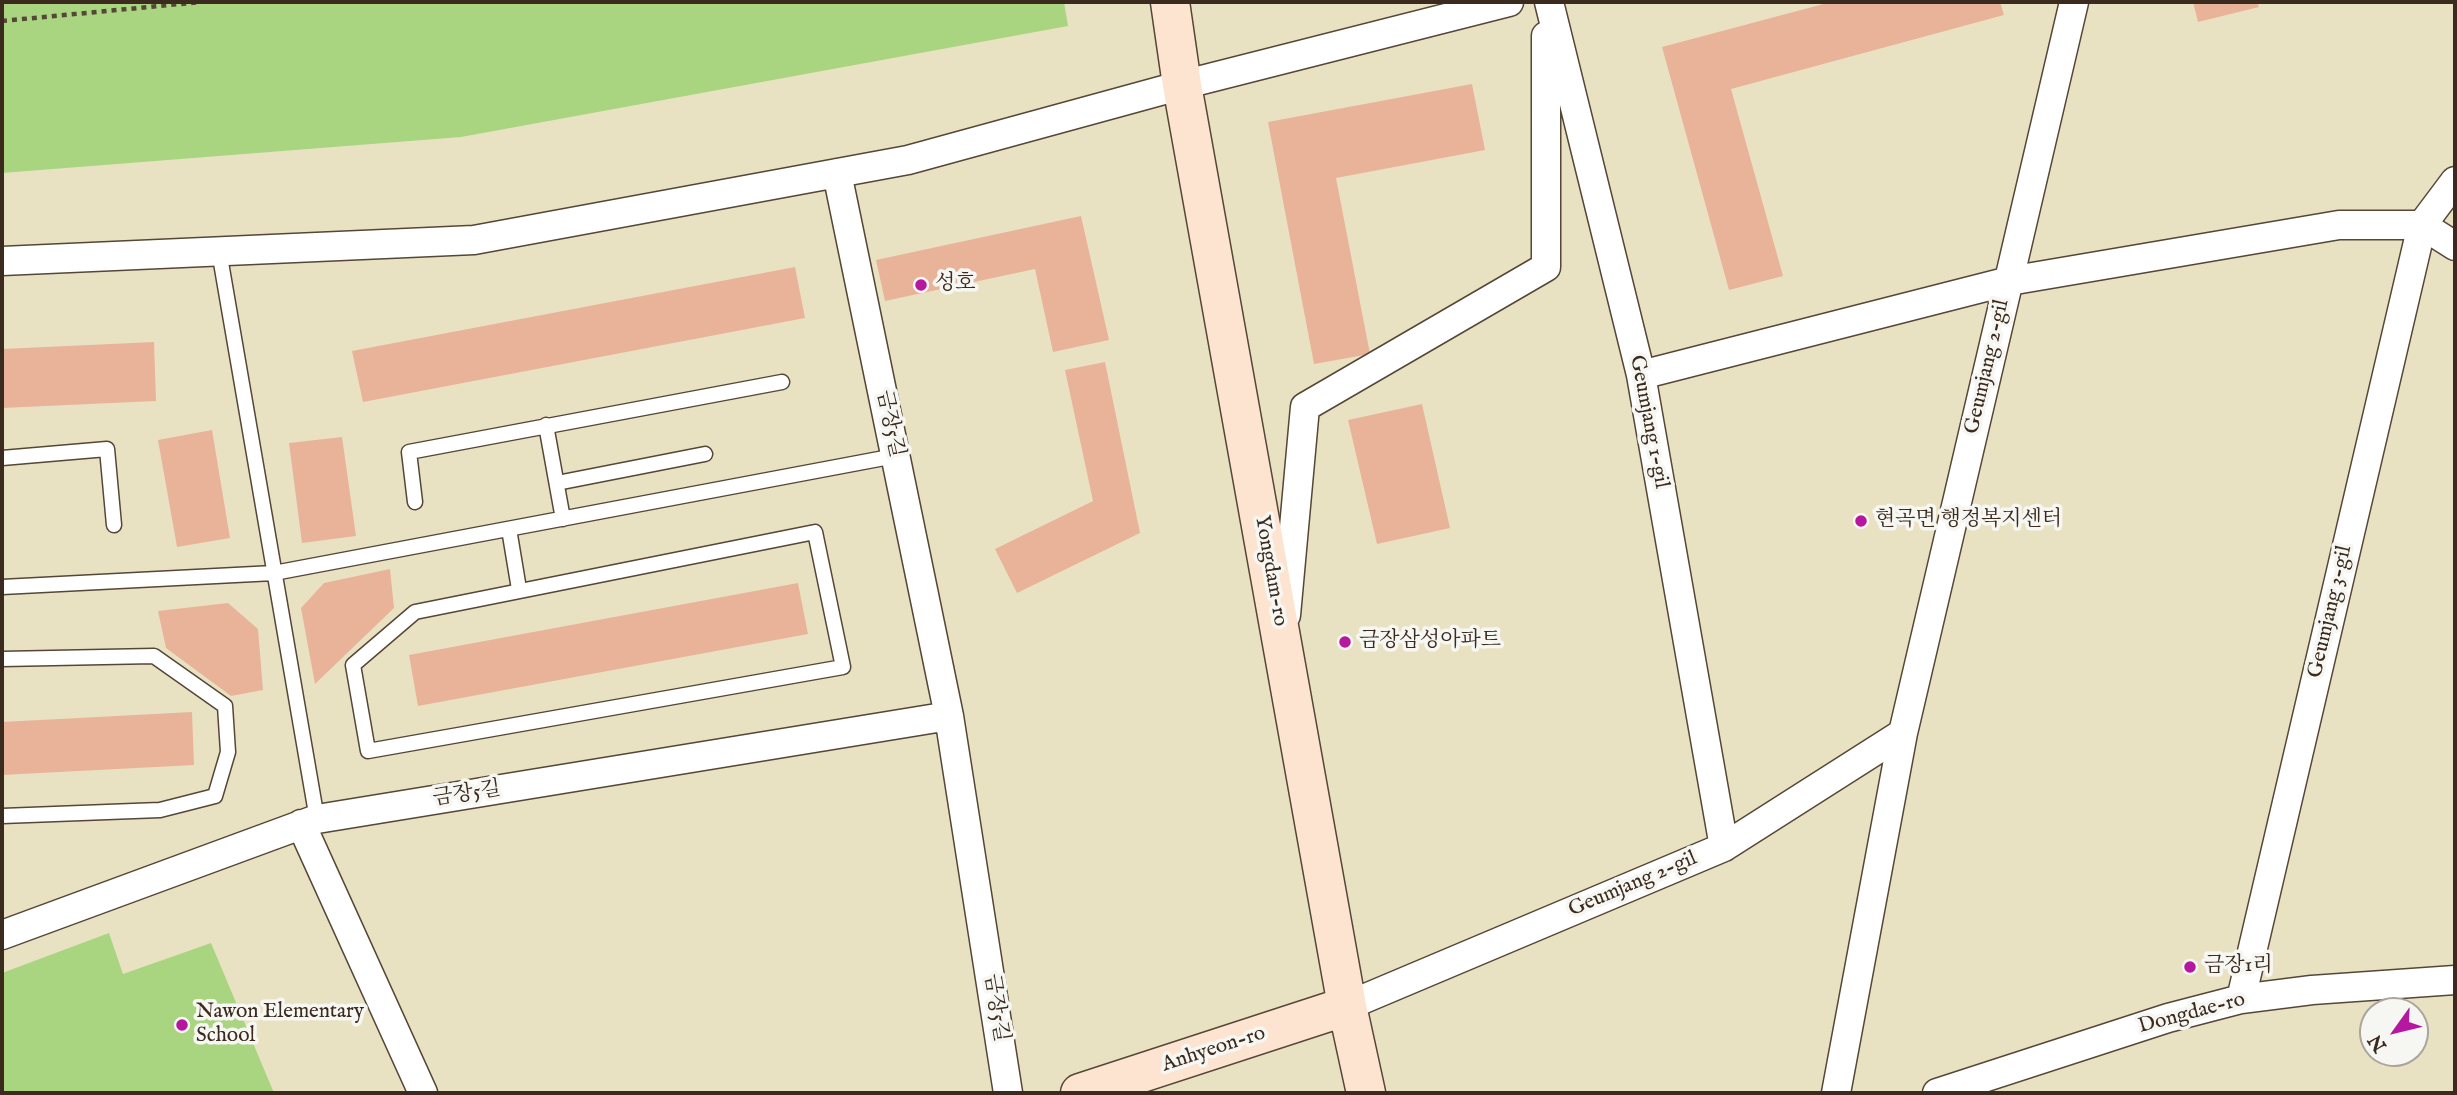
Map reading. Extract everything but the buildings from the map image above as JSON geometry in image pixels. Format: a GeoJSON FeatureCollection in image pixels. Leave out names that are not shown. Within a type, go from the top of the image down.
{"type":"FeatureCollection","features":[{"type":"Feature","properties":{"kind":"main road","name":"Yongdam-ro"},"geometry":{"type":"LineString","coordinates":[[1170,2],[1347,1006],[1366,1093]]}},
{"type":"Feature","properties":{"kind":"main road","name":"Anhyeon-ro"},"geometry":{"type":"LineString","coordinates":[[1080,1093],[1347,1006]]}},
{"type":"Feature","properties":{"kind":"street"},"geometry":{"type":"LineString","coordinates":[[2,261],[474,240],[908,160],[1180,67],[1509,2]]}},
{"type":"Feature","properties":{"kind":"street"},"geometry":{"type":"LineString","coordinates":[[1283,648],[1305,407],[1546,267],[1547,2]]}},
{"type":"Feature","properties":{"kind":"street","name":"Geumjang 1-gil"},"geometry":{"type":"LineString","coordinates":[[1547,2],[1641,375],[1724,847]]}},
{"type":"Feature","properties":{"kind":"street","name":"Geumjang 2-gil"},"geometry":{"type":"LineString","coordinates":[[1836,1093],[1903,733],[2074,2]]}},
{"type":"Feature","properties":{"kind":"street","name":"금장5길"},"geometry":{"type":"LineString","coordinates":[[838,173],[949,716],[1008,1093]]}},
{"type":"Feature","properties":{"kind":"street","name":"Geumjang 3-gil"},"geometry":{"type":"LineString","coordinates":[[2241,999],[2422,225],[2455,181]]}},
{"type":"Feature","properties":{"kind":"street"},"geometry":{"type":"LineString","coordinates":[[1641,375],[2009,281],[2339,225],[2422,225],[2455,246]]}},
{"type":"Feature","properties":{"kind":"street","name":"금장5길"},"geometry":{"type":"LineString","coordinates":[[2,935],[309,822],[949,716]]}},
{"type":"Feature","properties":{"kind":"street","name":"Geumjang 2-gil"},"geometry":{"type":"LineString","coordinates":[[1347,1006],[1724,847],[1903,733]]}},
{"type":"Feature","properties":{"kind":"street"},"geometry":{"type":"LineString","coordinates":[[309,822],[423,1093]]}},
{"type":"Feature","properties":{"kind":"street","name":"Dongdae-ro"},"geometry":{"type":"LineString","coordinates":[[1937,1093],[2168,1017],[2241,999],[2312,990],[2455,980]]}},
{"type":"Feature","properties":{"kind":"lane"},"geometry":{"type":"LineString","coordinates":[[219,251],[274,573],[309,822]]}},
{"type":"Feature","properties":{"kind":"lane"},"geometry":{"type":"LineString","coordinates":[[415,502],[409,452],[782,382]]}},
{"type":"Feature","properties":{"kind":"lane"},"geometry":{"type":"LineString","coordinates":[[546,425],[563,519]]}},
{"type":"Feature","properties":{"kind":"lane"},"geometry":{"type":"LineString","coordinates":[[2,458],[107,449],[114,525]]}},
{"type":"Feature","properties":{"kind":"lane"},"geometry":{"type":"LineString","coordinates":[[557,483],[705,454]]}},
{"type":"Feature","properties":{"kind":"lane"},"geometry":{"type":"LineString","coordinates":[[2,587],[274,573],[895,456]]}},
{"type":"Feature","properties":{"kind":"lane"},"geometry":{"type":"LineString","coordinates":[[509,529],[519,589]]}},
{"type":"Feature","properties":{"kind":"lane"},"geometry":{"type":"LineString","coordinates":[[815,532],[843,667],[368,751],[353,665],[415,612],[519,589],[815,532]]}},
{"type":"Feature","properties":{"kind":"lane"},"geometry":{"type":"LineString","coordinates":[[2,659],[154,656],[225,706],[228,752],[215,796],[160,810],[2,816]]}},
{"type":"Feature","properties":{"kind":"path"},"geometry":{"type":"LineString","coordinates":[[2,21],[201,2]]}},
{"type":"Feature","properties":{"kind":"green space"},"geometry":{"type":"Polygon","coordinates":[[[2,2],[1064,2],[1068,26],[461,137],[2,173],[2,2]]]}},
{"type":"Feature","properties":{"kind":"green space"},"geometry":{"type":"Polygon","coordinates":[[[109,933],[123,974],[211,943],[274,1093],[2,1093],[2,973],[109,933]]]}},
{"type":"Feature","properties":{"kind":"place","name":"성호"},"geometry":{"type":"Point","coordinates":[921,285]}},
{"type":"Feature","properties":{"kind":"place","name":"현곡면 행정복지센터"},"geometry":{"type":"Point","coordinates":[1861,521]}},
{"type":"Feature","properties":{"kind":"place","name":"금장삼성아파트"},"geometry":{"type":"Point","coordinates":[1345,642]}},
{"type":"Feature","properties":{"kind":"place","name":"금장1리"},"geometry":{"type":"Point","coordinates":[2190,967]}},
{"type":"Feature","properties":{"kind":"place","name":"Nawon Elementary School"},"geometry":{"type":"Point","coordinates":[182,1025]}}]}
